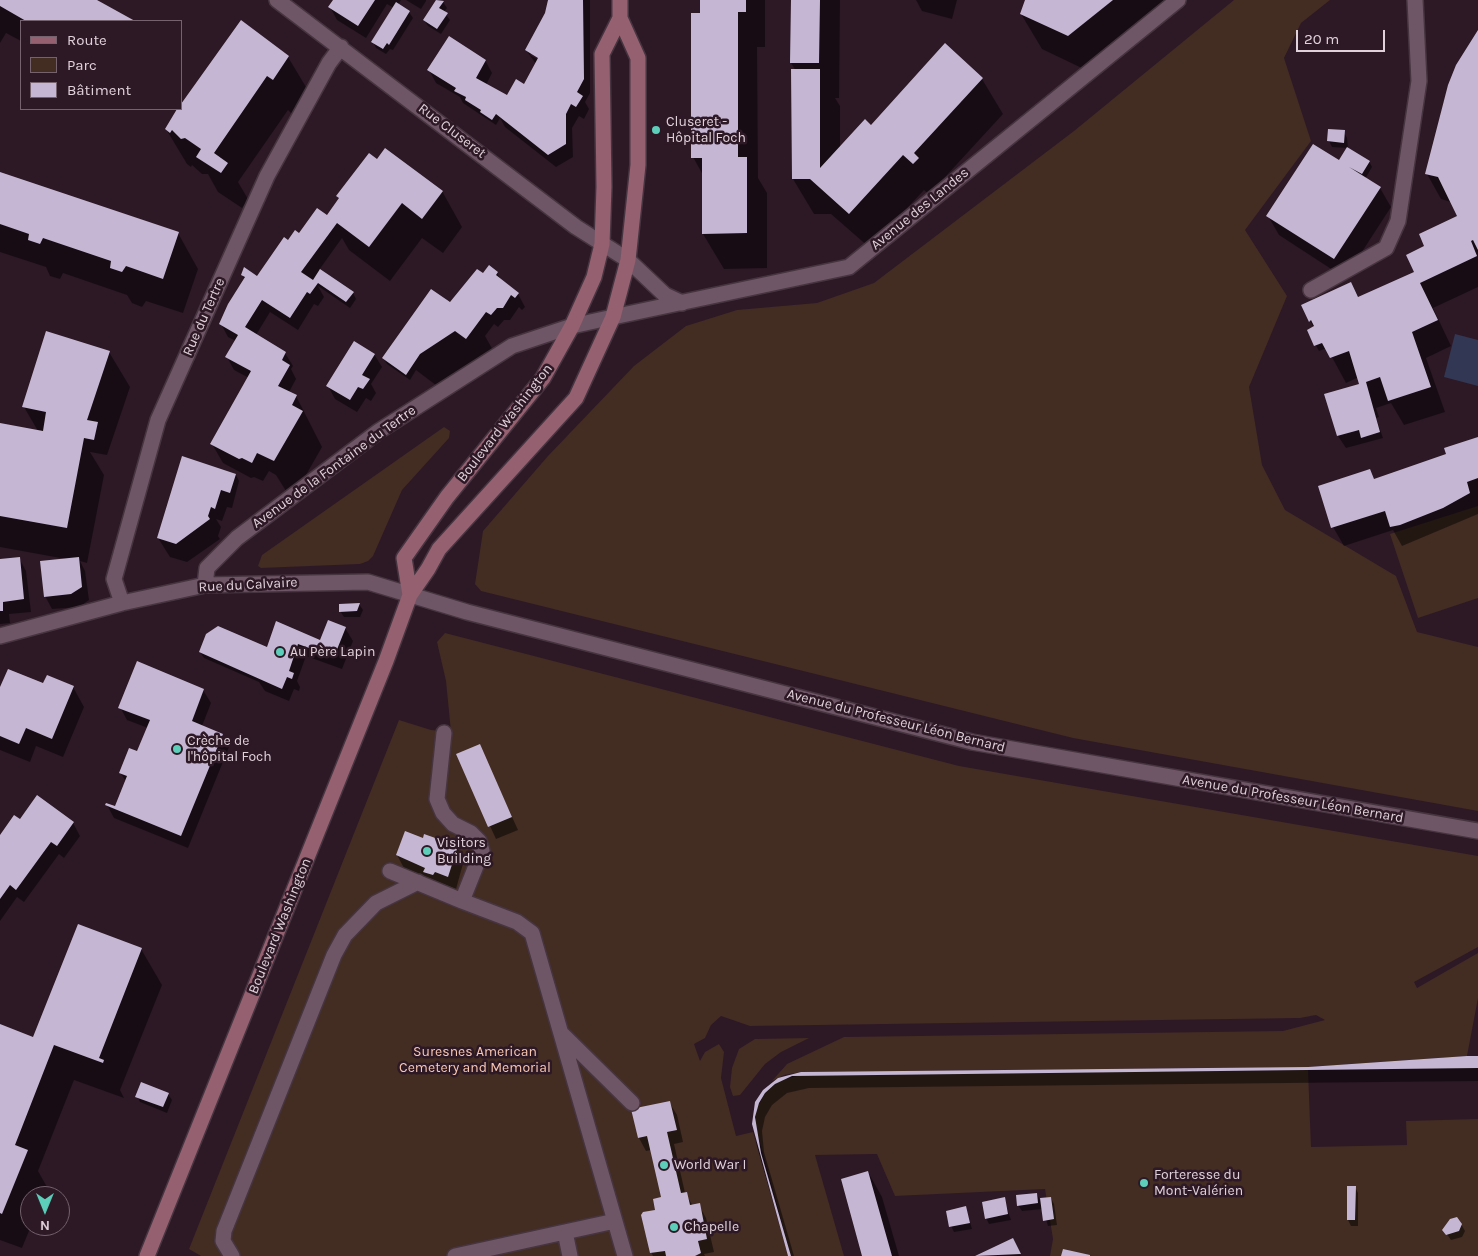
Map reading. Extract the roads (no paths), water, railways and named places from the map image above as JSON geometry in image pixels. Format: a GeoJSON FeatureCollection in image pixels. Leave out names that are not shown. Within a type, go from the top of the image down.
{"type":"FeatureCollection","features":[{"type":"Feature","properties":{"kind":"street","name":"Rue Cluseret"},"geometry":{"type":"LineString","coordinates":[[277,0],[576,228],[628,260]]}},
{"type":"Feature","properties":{"kind":"street"},"geometry":{"type":"LineString","coordinates":[[620,0],[620,18]]}},
{"type":"Feature","properties":{"kind":"street","name":"Avenue des Landes"},"geometry":{"type":"LineString","coordinates":[[682,303],[849,267],[1178,0]]}},
{"type":"Feature","properties":{"kind":"street"},"geometry":{"type":"LineString","coordinates":[[1311,290],[1386,248],[1398,221],[1419,81],[1415,0]]}},
{"type":"Feature","properties":{"kind":"street","name":"Boulevard Washington"},"geometry":{"type":"LineString","coordinates":[[410,595],[404,558],[447,497],[543,378],[572,326],[594,277],[602,244],[605,166],[602,54],[620,18]]}},
{"type":"Feature","properties":{"kind":"street","name":"Boulevard Washington"},"geometry":{"type":"LineString","coordinates":[[148,1256],[386,661],[410,595],[439,549],[576,398],[613,317],[628,260],[638,165],[638,58],[620,18]]}},
{"type":"Feature","properties":{"kind":"street","name":"Rue du Tertre"},"geometry":{"type":"LineString","coordinates":[[122,603],[114,578],[158,420],[267,176],[329,63],[341,47]]}},
{"type":"Feature","properties":{"kind":"street"},"geometry":{"type":"LineString","coordinates":[[628,260],[665,295],[682,303]]}},
{"type":"Feature","properties":{"kind":"street","name":"Avenue de la Fontaine du Tertre"},"geometry":{"type":"LineString","coordinates":[[205,586],[208,568],[237,538],[379,431],[512,346],[572,326],[682,303]]}},
{"type":"Feature","properties":{"kind":"street","name":"Rue du Calvaire"},"geometry":{"type":"LineString","coordinates":[[0,636],[122,603],[205,586],[350,581],[368,582],[410,595]]}},
{"type":"Feature","properties":{"kind":"street","name":"Avenue du Professeur Léon Bernard"},"geometry":{"type":"LineString","coordinates":[[410,595],[459,610],[972,742],[1478,831]]}},
{"type":"Feature","properties":{"kind":"street"},"geometry":{"type":"LineString","coordinates":[[444,733],[437,799],[443,813],[453,824],[471,833],[479,842],[482,851],[462,901]]}},
{"type":"Feature","properties":{"kind":"street"},"geometry":{"type":"LineString","coordinates":[[390,870],[517,922],[532,933],[615,1221],[622,1255]]}},
{"type":"Feature","properties":{"kind":"street"},"geometry":{"type":"LineString","coordinates":[[232,1256],[223,1241],[224,1232],[334,955],[345,934],[376,903],[418,882]]}},
{"type":"Feature","properties":{"kind":"street"},"geometry":{"type":"LineString","coordinates":[[562,1034],[632,1103]]}},
{"type":"Feature","properties":{"kind":"street"},"geometry":{"type":"LineString","coordinates":[[455,1256],[615,1221]]}},
{"type":"Feature","properties":{"kind":"street"},"geometry":{"type":"LineString","coordinates":[[565,1232],[570,1256]]}},
{"type":"Feature","properties":{"kind":"water"},"geometry":{"type":"Polygon","coordinates":[[[1455,334],[1478,340],[1478,386],[1444,377],[1455,334]]]}},
{"type":"Feature","properties":{"kind":"place","name":"Cluseret - Hôpital Foch"},"geometry":{"type":"Point","coordinates":[656,130]}},
{"type":"Feature","properties":{"kind":"place","name":"Au Père Lapin"},"geometry":{"type":"Point","coordinates":[280,652]}},
{"type":"Feature","properties":{"kind":"place","name":"Crèche de l'hôpital Foch"},"geometry":{"type":"Point","coordinates":[177,749]}},
{"type":"Feature","properties":{"kind":"place","name":"Visitors Building"},"geometry":{"type":"Point","coordinates":[427,851]}},
{"type":"Feature","properties":{"kind":"place","name":"World War I"},"geometry":{"type":"Point","coordinates":[664,1165]}},
{"type":"Feature","properties":{"kind":"place","name":"Forteresse du Mont-Valérien"},"geometry":{"type":"Point","coordinates":[1144,1183]}},
{"type":"Feature","properties":{"kind":"place","name":"Chapelle"},"geometry":{"type":"Point","coordinates":[674,1227]}},
{"type":"Feature","properties":{"kind":"park label","name":"Suresnes American Cemetery and Memorial"},"geometry":{"type":"Point","coordinates":[475,1060]}}]}
